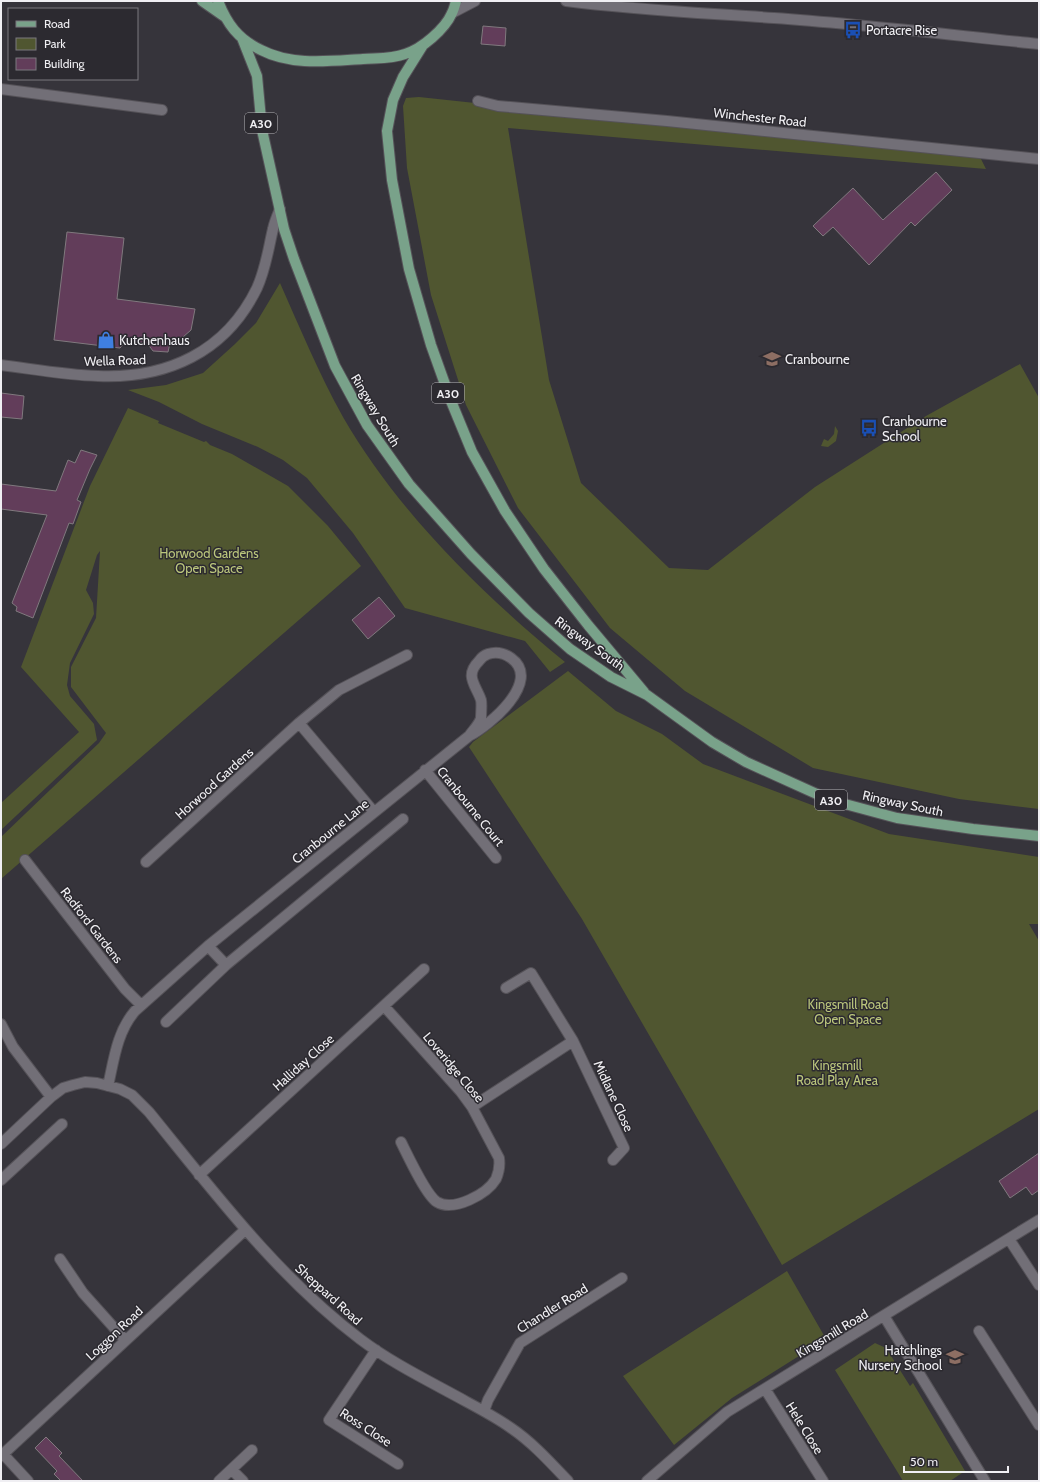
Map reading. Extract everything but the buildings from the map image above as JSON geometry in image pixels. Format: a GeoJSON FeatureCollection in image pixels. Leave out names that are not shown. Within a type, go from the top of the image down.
{"type":"FeatureCollection","features":[{"type":"Feature","properties":{"kind":"main road"},"geometry":{"type":"LineString","coordinates":[[202,1],[224,17]]}},
{"type":"Feature","properties":{"kind":"main road"},"geometry":{"type":"LineString","coordinates":[[218,1],[224,17],[233,30],[242,38],[261,50],[278,56],[299,60],[327,61],[392,57],[406,54],[423,45],[433,37],[446,23],[452,13],[456,1]]}},
{"type":"Feature","properties":{"kind":"main road","name":"Ringway South"},"geometry":{"type":"LineString","coordinates":[[242,38],[257,76],[262,130],[284,229],[335,366],[367,425],[408,484],[471,554],[529,612],[570,648],[610,677],[647,695],[719,746],[746,762],[830,800],[897,818],[973,829],[1039,836]]}},
{"type":"Feature","properties":{"kind":"main road","name":"Ringway South"},"geometry":{"type":"LineString","coordinates":[[423,45],[403,77],[393,100],[387,131],[392,180],[409,269],[433,352],[451,402],[472,452],[505,511],[544,570],[647,695]]}},
{"type":"Feature","properties":{"kind":"street"},"geometry":{"type":"LineString","coordinates":[[452,13],[475,1]]}},
{"type":"Feature","properties":{"kind":"street"},"geometry":{"type":"LineString","coordinates":[[566,1],[693,13],[775,18],[1039,44]]}},
{"type":"Feature","properties":{"kind":"street"},"geometry":{"type":"LineString","coordinates":[[1,89],[162,110]]}},
{"type":"Feature","properties":{"kind":"street","name":"Winchester Road"},"geometry":{"type":"LineString","coordinates":[[478,101],[498,106],[667,121],[1039,159]]}},
{"type":"Feature","properties":{"kind":"street","name":"Wella Road"},"geometry":{"type":"LineString","coordinates":[[1,365],[98,376],[133,375],[159,371],[189,359],[214,344],[228,330],[242,312],[256,289],[266,264],[273,228],[280,209]]}},
{"type":"Feature","properties":{"kind":"street","name":"Cranbourne Lane"},"geometry":{"type":"LineString","coordinates":[[108,1086],[120,1035],[128,1020],[141,1005],[208,946],[425,770],[477,731],[508,705],[522,680],[519,667],[515,661],[506,654],[487,654],[474,665],[472,682],[481,701],[480,718],[478,725],[469,736]]}},
{"type":"Feature","properties":{"kind":"street","name":"Horwood Gardens"},"geometry":{"type":"LineString","coordinates":[[146,862],[299,723],[339,690],[407,655]]}},
{"type":"Feature","properties":{"kind":"street"},"geometry":{"type":"LineString","coordinates":[[299,723],[374,812]]}},
{"type":"Feature","properties":{"kind":"street","name":"Cranbourne Court"},"geometry":{"type":"LineString","coordinates":[[425,770],[496,858]]}},
{"type":"Feature","properties":{"kind":"street"},"geometry":{"type":"LineString","coordinates":[[166,1022],[226,965],[403,819]]}},
{"type":"Feature","properties":{"kind":"street","name":"Radford Gardens"},"geometry":{"type":"LineString","coordinates":[[25,860],[125,989],[141,1005]]}},
{"type":"Feature","properties":{"kind":"street"},"geometry":{"type":"LineString","coordinates":[[208,946],[226,965]]}},
{"type":"Feature","properties":{"kind":"street","name":"Halliday Close"},"geometry":{"type":"LineString","coordinates":[[199,1175],[424,970]]}},
{"type":"Feature","properties":{"kind":"street","name":"Midlane Close"},"geometry":{"type":"LineString","coordinates":[[506,988],[531,973],[573,1041],[624,1148],[613,1160]]}},
{"type":"Feature","properties":{"kind":"street","name":"Loveridge Close"},"geometry":{"type":"LineString","coordinates":[[384,1006],[461,1092],[472,1107],[499,1158],[500,1166],[498,1174],[491,1185],[470,1200],[461,1204],[448,1205],[436,1201],[429,1193],[401,1142]]}},
{"type":"Feature","properties":{"kind":"street"},"geometry":{"type":"LineString","coordinates":[[1,1024],[13,1047],[50,1097]]}},
{"type":"Feature","properties":{"kind":"street"},"geometry":{"type":"LineString","coordinates":[[472,1107],[573,1041]]}},
{"type":"Feature","properties":{"kind":"street"},"geometry":{"type":"LineString","coordinates":[[1,1144],[50,1097],[63,1088],[85,1082],[108,1086]]}},
{"type":"Feature","properties":{"kind":"street","name":"Sheppard Road"},"geometry":{"type":"LineString","coordinates":[[108,1086],[132,1095],[140,1101],[245,1230],[305,1291],[354,1334],[376,1350],[422,1378],[484,1411],[510,1427],[532,1444],[568,1481]]}},
{"type":"Feature","properties":{"kind":"street"},"geometry":{"type":"LineString","coordinates":[[1,1180],[62,1124]]}},
{"type":"Feature","properties":{"kind":"street","name":"Kingsmill Road"},"geometry":{"type":"LineString","coordinates":[[647,1481],[727,1412],[1039,1220]]}},
{"type":"Feature","properties":{"kind":"street","name":"Loggon Road"},"geometry":{"type":"LineString","coordinates":[[2,1455],[245,1230]]}},
{"type":"Feature","properties":{"kind":"street"},"geometry":{"type":"LineString","coordinates":[[1009,1239],[1039,1285]]}},
{"type":"Feature","properties":{"kind":"street"},"geometry":{"type":"LineString","coordinates":[[60,1258],[84,1293],[125,1340]]}},
{"type":"Feature","properties":{"kind":"street","name":"Chandler Road"},"geometry":{"type":"LineString","coordinates":[[484,1411],[488,1400],[520,1343],[622,1278]]}},
{"type":"Feature","properties":{"kind":"street"},"geometry":{"type":"LineString","coordinates":[[884,1316],[985,1481]]}},
{"type":"Feature","properties":{"kind":"street"},"geometry":{"type":"LineString","coordinates":[[979,1331],[1039,1425]]}},
{"type":"Feature","properties":{"kind":"street","name":"Ross Close"},"geometry":{"type":"LineString","coordinates":[[376,1350],[329,1420],[398,1464]]}},
{"type":"Feature","properties":{"kind":"street","name":"Hele Close"},"geometry":{"type":"LineString","coordinates":[[765,1389],[823,1481]]}},
{"type":"Feature","properties":{"kind":"street"},"geometry":{"type":"LineString","coordinates":[[219,1481],[252,1450]]}},
{"type":"Feature","properties":{"kind":"street"},"geometry":{"type":"LineString","coordinates":[[2,1455],[28,1481]]}},
{"type":"Feature","properties":{"kind":"street"},"geometry":{"type":"LineString","coordinates":[[232,1470],[243,1481]]}},
{"type":"Feature","properties":{"kind":"green space"},"geometry":{"type":"Polygon","coordinates":[[[419,97],[980,157],[986,169],[508,128],[549,380],[581,483],[669,568],[708,570],[815,487],[926,416],[1020,364],[1039,398],[1039,809],[959,799],[813,768],[685,691],[610,628],[518,508],[466,405],[431,295],[407,168],[403,106],[406,98],[419,97]]]}},
{"type":"Feature","properties":{"kind":"green space"},"geometry":{"type":"Polygon","coordinates":[[[280,283],[334,401],[365,452],[389,486],[415,518],[472,579],[534,636],[565,662],[550,672],[525,641],[405,608],[353,533],[307,478],[283,460],[258,447],[202,424],[159,402],[128,390],[166,385],[203,373],[256,323],[280,283]]]}},
{"type":"Feature","properties":{"kind":"green space","name":"Horwood Gardens Open Space"},"geometry":{"type":"Polygon","coordinates":[[[128,408],[159,421],[158,423],[204,442],[206,441],[210,445],[232,454],[288,486],[328,526],[361,566],[1,879],[1,837],[99,743],[106,733],[71,687],[71,667],[96,618],[100,551],[97,555],[86,590],[93,603],[94,614],[70,663],[67,685],[70,696],[94,724],[97,740],[1,830],[1,803],[79,732],[21,667],[90,486],[128,408]]]}},
{"type":"Feature","properties":{"kind":"green space"},"geometry":{"type":"Polygon","coordinates":[[[835,426],[838,431],[836,441],[828,447],[821,446],[824,439],[828,441],[834,434],[835,426]]]}},
{"type":"Feature","properties":{"kind":"green space","name":"Kingsmill Road Open Space"},"geometry":{"type":"Polygon","coordinates":[[[568,671],[616,711],[662,734],[703,764],[889,834],[1039,857],[1039,924],[1029,924],[1039,941],[1039,1109],[782,1265],[582,919],[469,747],[473,742],[568,671]]]}},
{"type":"Feature","properties":{"kind":"green space"},"geometry":{"type":"Polygon","coordinates":[[[787,1271],[826,1339],[732,1398],[674,1445],[623,1376],[787,1271]]]}},
{"type":"Feature","properties":{"kind":"green space"},"geometry":{"type":"Polygon","coordinates":[[[875,1343],[886,1348],[910,1386],[913,1383],[965,1471],[950,1481],[903,1481],[835,1370],[875,1343]]]}},
{"type":"Feature","properties":{"kind":"place","name":"Portacre Rise"},"geometry":{"type":"Point","coordinates":[853,30]}},
{"type":"Feature","properties":{"kind":"place","name":"Kutchenhaus"},"geometry":{"type":"Point","coordinates":[106,340]}},
{"type":"Feature","properties":{"kind":"place","name":"Cranbourne"},"geometry":{"type":"Point","coordinates":[772,359]}},
{"type":"Feature","properties":{"kind":"place","name":"Cranbourne School"},"geometry":{"type":"Point","coordinates":[869,428]}},
{"type":"Feature","properties":{"kind":"place","name":"Hatchlings Nursery School"},"geometry":{"type":"Point","coordinates":[955,1357]}},
{"type":"Feature","properties":{"kind":"park label","name":"Kingsmill Road Play Area"},"geometry":{"type":"Point","coordinates":[837,1072]}}]}
